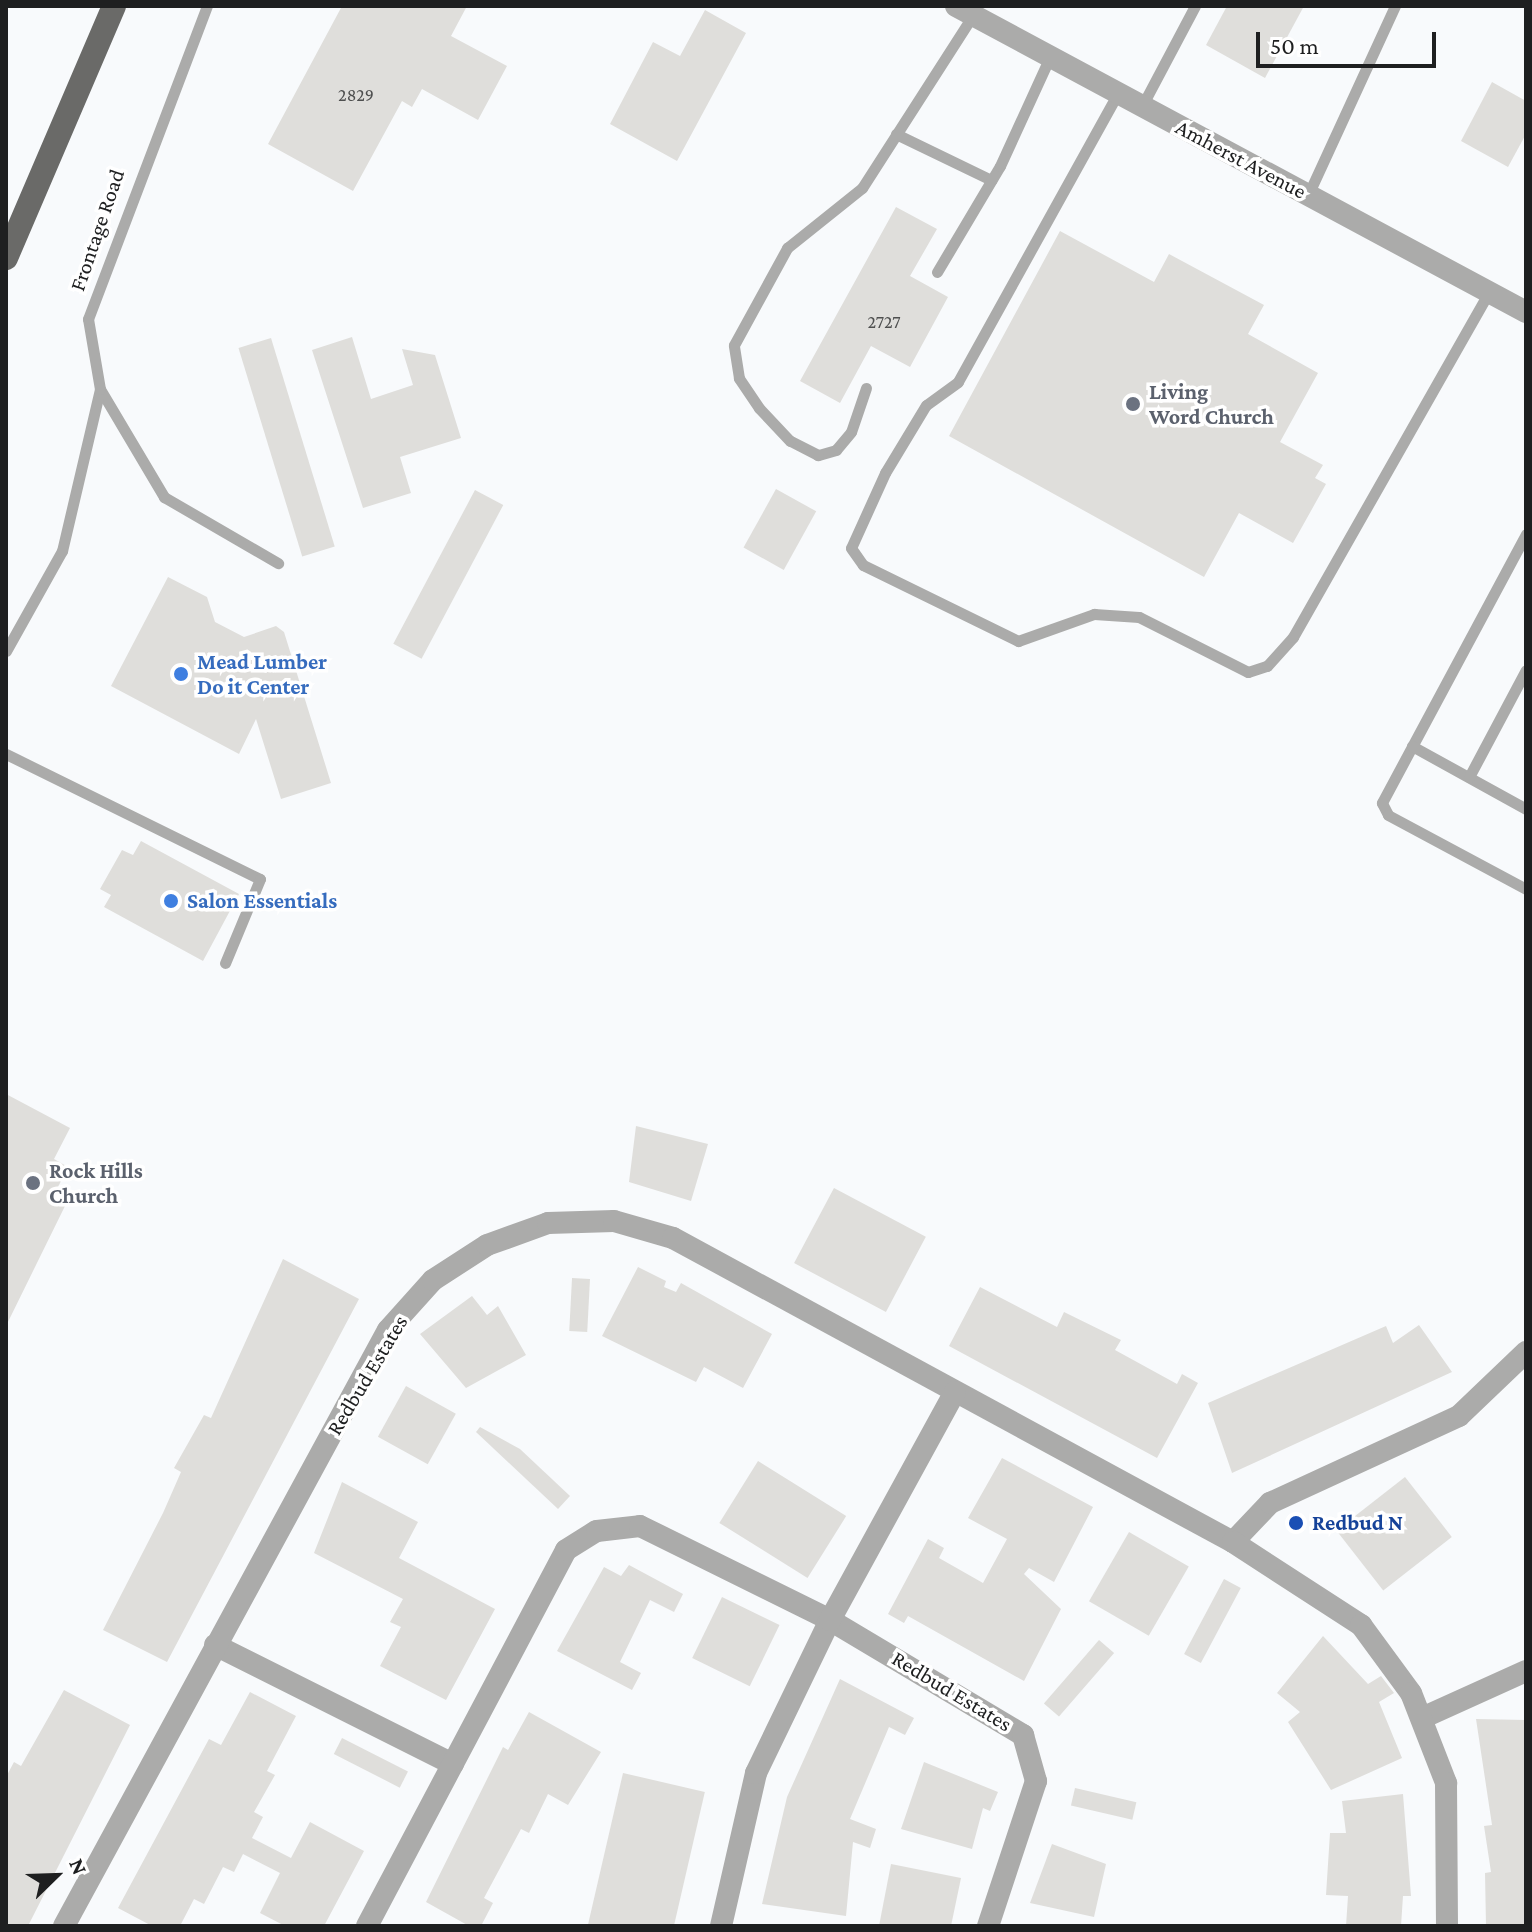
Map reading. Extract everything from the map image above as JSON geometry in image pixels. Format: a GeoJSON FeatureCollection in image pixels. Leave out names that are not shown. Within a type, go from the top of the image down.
{"type":"FeatureCollection","features":[{"type":"Feature","properties":{"kind":"main road"},"geometry":{"type":"LineString","coordinates":[[6,258],[114,6]]}},
{"type":"Feature","properties":{"kind":"street","name":"Amherst Avenue"},"geometry":{"type":"LineString","coordinates":[[965,11],[1526,312]]}},
{"type":"Feature","properties":{"kind":"street","name":"Redbud Estates"},"geometry":{"type":"LineString","coordinates":[[64,1926],[388,1330],[457,1261],[514,1232],[614,1221],[673,1238],[1233,1542],[1361,1625],[1422,1718],[1446,1783],[1447,1926]]}},
{"type":"Feature","properties":{"kind":"street"},"geometry":{"type":"LineString","coordinates":[[1233,1542],[1270,1503],[1459,1416],[1526,1352]]}},
{"type":"Feature","properties":{"kind":"street"},"geometry":{"type":"LineString","coordinates":[[721,1926],[756,1773],[830,1620],[955,1392]]}},
{"type":"Feature","properties":{"kind":"street","name":"Redbud Estates"},"geometry":{"type":"LineString","coordinates":[[367,1926],[566,1550],[597,1531],[640,1526],[830,1620],[1023,1735],[1036,1781],[988,1926]]}},
{"type":"Feature","properties":{"kind":"street"},"geometry":{"type":"LineString","coordinates":[[215,1645],[453,1764]]}},
{"type":"Feature","properties":{"kind":"street"},"geometry":{"type":"LineString","coordinates":[[1422,1718],[1526,1671]]}},
{"type":"Feature","properties":{"kind":"lane","name":"Frontage Road"},"geometry":{"type":"LineString","coordinates":[[6,651],[62,551],[100,389],[88,319],[207,6]]}},
{"type":"Feature","properties":{"kind":"lane"},"geometry":{"type":"LineString","coordinates":[[1142,106],[1195,6]]}},
{"type":"Feature","properties":{"kind":"lane"},"geometry":{"type":"LineString","coordinates":[[1308,195],[1395,6]]}},
{"type":"Feature","properties":{"kind":"lane"},"geometry":{"type":"LineString","coordinates":[[866,388],[851,432],[836,450],[818,455],[790,441],[759,408],[739,378],[734,345],[787,248],[862,188],[965,11]]}},
{"type":"Feature","properties":{"kind":"lane"},"geometry":{"type":"LineString","coordinates":[[937,272],[991,180],[1050,57]]}},
{"type":"Feature","properties":{"kind":"lane"},"geometry":{"type":"LineString","coordinates":[[1118,93],[958,382],[926,405],[885,473],[851,548],[863,565],[1018,641],[1094,614],[1139,617],[1248,672],[1267,666],[1293,637],[1489,292]]}},
{"type":"Feature","properties":{"kind":"lane"},"geometry":{"type":"LineString","coordinates":[[896,134],[991,180]]}},
{"type":"Feature","properties":{"kind":"lane"},"geometry":{"type":"LineString","coordinates":[[100,389],[164,497],[278,563]]}},
{"type":"Feature","properties":{"kind":"lane"},"geometry":{"type":"LineString","coordinates":[[1526,534],[1382,803],[1388,815],[1526,889]]}},
{"type":"Feature","properties":{"kind":"lane"},"geometry":{"type":"LineString","coordinates":[[1469,777],[1526,670]]}},
{"type":"Feature","properties":{"kind":"lane"},"geometry":{"type":"LineString","coordinates":[[1412,746],[1526,809]]}},
{"type":"Feature","properties":{"kind":"lane"},"geometry":{"type":"LineString","coordinates":[[6,754],[260,879],[225,963]]}},
{"type":"Feature","properties":{"kind":"building"},"geometry":{"type":"Polygon","coordinates":[[[342,6],[467,6],[451,36],[507,66],[478,120],[422,89],[412,107],[402,101],[353,191],[268,144],[342,6]]]}},
{"type":"Feature","properties":{"kind":"building"},"geometry":{"type":"Polygon","coordinates":[[[1227,6],[1304,6],[1265,78],[1206,45],[1227,6]]]}},
{"type":"Feature","properties":{"kind":"building"},"geometry":{"type":"Polygon","coordinates":[[[705,10],[746,33],[677,161],[610,124],[653,42],[680,56],[705,10]]]}},
{"type":"Feature","properties":{"kind":"building"},"geometry":{"type":"Polygon","coordinates":[[[1492,82],[1526,101],[1526,134],[1508,167],[1461,141],[1492,82]]]}},
{"type":"Feature","properties":{"kind":"building"},"geometry":{"type":"Polygon","coordinates":[[[896,207],[937,229],[910,276],[948,297],[910,367],[871,346],[840,403],[800,381],[896,207]]]}},
{"type":"Feature","properties":{"kind":"building","name":"Living Word Church"},"geometry":{"type":"Polygon","coordinates":[[[1060,231],[1154,282],[1169,254],[1264,305],[1248,334],[1318,373],[1280,442],[1323,465],[1315,478],[1326,484],[1293,543],[1239,513],[1204,577],[949,436],[1060,231]]]}},
{"type":"Feature","properties":{"kind":"building"},"geometry":{"type":"Polygon","coordinates":[[[352,337],[371,399],[413,385],[402,349],[435,355],[461,438],[400,457],[411,493],[363,508],[312,350],[352,337]]]}},
{"type":"Feature","properties":{"kind":"building"},"geometry":{"type":"Polygon","coordinates":[[[271,338],[335,546],[302,556],[238,348],[271,338]]]}},
{"type":"Feature","properties":{"kind":"building"},"geometry":{"type":"Polygon","coordinates":[[[776,489],[816,511],[784,570],[744,548],[776,489]]]}},
{"type":"Feature","properties":{"kind":"building"},"geometry":{"type":"Polygon","coordinates":[[[475,490],[503,505],[422,659],[393,644],[475,490]]]}},
{"type":"Feature","properties":{"kind":"building","name":"Mead Lumber Do it Center"},"geometry":{"type":"Polygon","coordinates":[[[168,577],[207,597],[215,622],[244,637],[276,626],[284,632],[331,783],[281,799],[256,719],[239,754],[111,686],[168,577]]]}},
{"type":"Feature","properties":{"kind":"building","name":"Salon Essentials"},"geometry":{"type":"Polygon","coordinates":[[[141,841],[239,894],[203,961],[104,907],[111,895],[100,889],[122,850],[133,855],[141,841]]]}},
{"type":"Feature","properties":{"kind":"building","name":"Rock Hills Church"},"geometry":{"type":"Polygon","coordinates":[[[6,1094],[70,1128],[54,1159],[68,1167],[52,1199],[65,1206],[6,1326],[6,1094]]]}},
{"type":"Feature","properties":{"kind":"building"},"geometry":{"type":"Polygon","coordinates":[[[636,1126],[708,1144],[691,1201],[629,1182],[636,1126]]]}},
{"type":"Feature","properties":{"kind":"building"},"geometry":{"type":"Polygon","coordinates":[[[834,1188],[926,1237],[886,1312],[794,1263],[834,1188]]]}},
{"type":"Feature","properties":{"kind":"building"},"geometry":{"type":"Polygon","coordinates":[[[283,1259],[359,1299],[167,1662],[103,1630],[181,1472],[174,1468],[204,1415],[211,1418],[283,1259]]]}},
{"type":"Feature","properties":{"kind":"building"},"geometry":{"type":"Polygon","coordinates":[[[638,1267],[666,1281],[664,1287],[676,1292],[681,1283],[772,1334],[743,1388],[704,1367],[696,1382],[602,1336],[638,1267]]]}},
{"type":"Feature","properties":{"kind":"building"},"geometry":{"type":"Polygon","coordinates":[[[572,1278],[590,1279],[587,1332],[569,1331],[572,1278]]]}},
{"type":"Feature","properties":{"kind":"building"},"geometry":{"type":"Polygon","coordinates":[[[980,1287],[1057,1327],[1064,1312],[1121,1340],[1115,1350],[1177,1384],[1182,1374],[1198,1383],[1157,1458],[949,1346],[980,1287]]]}},
{"type":"Feature","properties":{"kind":"building"},"geometry":{"type":"Polygon","coordinates":[[[472,1296],[487,1315],[498,1306],[526,1355],[466,1388],[420,1334],[472,1296]]]}},
{"type":"Feature","properties":{"kind":"building"},"geometry":{"type":"Polygon","coordinates":[[[1419,1325],[1452,1372],[1232,1473],[1208,1403],[1386,1326],[1393,1343],[1419,1325]]]}},
{"type":"Feature","properties":{"kind":"building"},"geometry":{"type":"Polygon","coordinates":[[[406,1386],[456,1414],[428,1464],[378,1437],[406,1386]]]}},
{"type":"Feature","properties":{"kind":"building"},"geometry":{"type":"Polygon","coordinates":[[[480,1427],[520,1449],[570,1496],[558,1509],[476,1432],[480,1427]]]}},
{"type":"Feature","properties":{"kind":"building"},"geometry":{"type":"Polygon","coordinates":[[[1002,1458],[1093,1507],[1054,1582],[1029,1568],[1024,1574],[1061,1609],[1024,1681],[908,1616],[904,1623],[888,1614],[928,1539],[944,1548],[939,1558],[983,1583],[1007,1539],[968,1518],[1002,1458]]]}},
{"type":"Feature","properties":{"kind":"building"},"geometry":{"type":"Polygon","coordinates":[[[758,1461],[846,1516],[808,1578],[719,1523],[758,1461]]]}},
{"type":"Feature","properties":{"kind":"building"},"geometry":{"type":"Polygon","coordinates":[[[1405,1477],[1452,1537],[1383,1590],[1336,1531],[1405,1477]]]}},
{"type":"Feature","properties":{"kind":"building"},"geometry":{"type":"Polygon","coordinates":[[[342,1482],[418,1522],[399,1558],[495,1609],[446,1700],[380,1666],[401,1627],[390,1622],[403,1599],[314,1553],[342,1482]]]}},
{"type":"Feature","properties":{"kind":"building"},"geometry":{"type":"Polygon","coordinates":[[[1129,1532],[1189,1566],[1149,1636],[1089,1601],[1129,1532]]]}},
{"type":"Feature","properties":{"kind":"building"},"geometry":{"type":"Polygon","coordinates":[[[629,1565],[683,1594],[674,1612],[650,1600],[620,1662],[641,1673],[632,1690],[557,1651],[604,1567],[621,1576],[629,1565]]]}},
{"type":"Feature","properties":{"kind":"building"},"geometry":{"type":"Polygon","coordinates":[[[1224,1579],[1241,1588],[1201,1663],[1184,1654],[1224,1579]]]}},
{"type":"Feature","properties":{"kind":"building"},"geometry":{"type":"Polygon","coordinates":[[[722,1597],[780,1625],[750,1686],[692,1658],[722,1597]]]}},
{"type":"Feature","properties":{"kind":"building"},"geometry":{"type":"Polygon","coordinates":[[[1323,1636],[1368,1684],[1381,1676],[1394,1693],[1379,1702],[1402,1758],[1331,1790],[1288,1722],[1300,1712],[1277,1693],[1323,1636]]]}},
{"type":"Feature","properties":{"kind":"building"},"geometry":{"type":"Polygon","coordinates":[[[1099,1640],[1114,1653],[1059,1717],[1044,1703],[1099,1640]]]}},
{"type":"Feature","properties":{"kind":"building"},"geometry":{"type":"Polygon","coordinates":[[[840,1679],[914,1718],[905,1735],[889,1727],[850,1819],[876,1829],[870,1848],[853,1842],[846,1916],[762,1904],[787,1797],[840,1679]]]}},
{"type":"Feature","properties":{"kind":"building"},"geometry":{"type":"Polygon","coordinates":[[[64,1690],[130,1725],[28,1926],[6,1926],[6,1777],[14,1762],[21,1766],[64,1690]]]}},
{"type":"Feature","properties":{"kind":"building"},"geometry":{"type":"Polygon","coordinates":[[[250,1692],[296,1716],[267,1771],[275,1775],[254,1812],[263,1817],[252,1838],[291,1858],[310,1822],[364,1851],[324,1926],[285,1926],[260,1913],[280,1873],[243,1854],[234,1872],[223,1867],[204,1904],[194,1899],[180,1926],[152,1926],[118,1908],[209,1739],[221,1745],[250,1692]]]}},
{"type":"Feature","properties":{"kind":"building"},"geometry":{"type":"Polygon","coordinates":[[[529,1712],[601,1752],[568,1805],[548,1794],[529,1833],[521,1829],[484,1898],[493,1903],[481,1926],[469,1926],[426,1902],[503,1747],[508,1750],[529,1712]]]}},
{"type":"Feature","properties":{"kind":"building"},"geometry":{"type":"Polygon","coordinates":[[[1476,1719],[1526,1720],[1526,1926],[1486,1926],[1485,1873],[1491,1872],[1484,1826],[1492,1825],[1476,1719]]]}},
{"type":"Feature","properties":{"kind":"building"},"geometry":{"type":"Polygon","coordinates":[[[342,1738],[408,1772],[400,1788],[334,1754],[342,1738]]]}},
{"type":"Feature","properties":{"kind":"building"},"geometry":{"type":"Polygon","coordinates":[[[924,1762],[998,1792],[990,1811],[983,1808],[972,1849],[901,1829],[924,1762]]]}},
{"type":"Feature","properties":{"kind":"building"},"geometry":{"type":"Polygon","coordinates":[[[623,1773],[705,1792],[674,1926],[588,1925],[623,1773]]]}},
{"type":"Feature","properties":{"kind":"building"},"geometry":{"type":"Polygon","coordinates":[[[1075,1788],[1136,1802],[1132,1820],[1071,1806],[1075,1788]]]}},
{"type":"Feature","properties":{"kind":"building"},"geometry":{"type":"Polygon","coordinates":[[[1403,1794],[1411,1896],[1403,1896],[1401,1926],[1346,1926],[1348,1896],[1326,1895],[1330,1833],[1346,1833],[1342,1801],[1403,1794]]]}},
{"type":"Feature","properties":{"kind":"building"},"geometry":{"type":"Polygon","coordinates":[[[1052,1844],[1106,1864],[1094,1917],[1030,1903],[1052,1844]]]}},
{"type":"Feature","properties":{"kind":"building"},"geometry":{"type":"Polygon","coordinates":[[[891,1864],[961,1878],[951,1926],[879,1926],[891,1864]]]}},
{"type":"Feature","properties":{"kind":"place","name":"Living Word Church"},"geometry":{"type":"Point","coordinates":[1133,404]}},
{"type":"Feature","properties":{"kind":"place","name":"Mead Lumber Do it Center"},"geometry":{"type":"Point","coordinates":[181,674]}},
{"type":"Feature","properties":{"kind":"place","name":"Salon Essentials"},"geometry":{"type":"Point","coordinates":[171,901]}},
{"type":"Feature","properties":{"kind":"place","name":"Rock Hills Church"},"geometry":{"type":"Point","coordinates":[33,1183]}},
{"type":"Feature","properties":{"kind":"place","name":"Redbud N"},"geometry":{"type":"Point","coordinates":[1296,1523]}}]}
